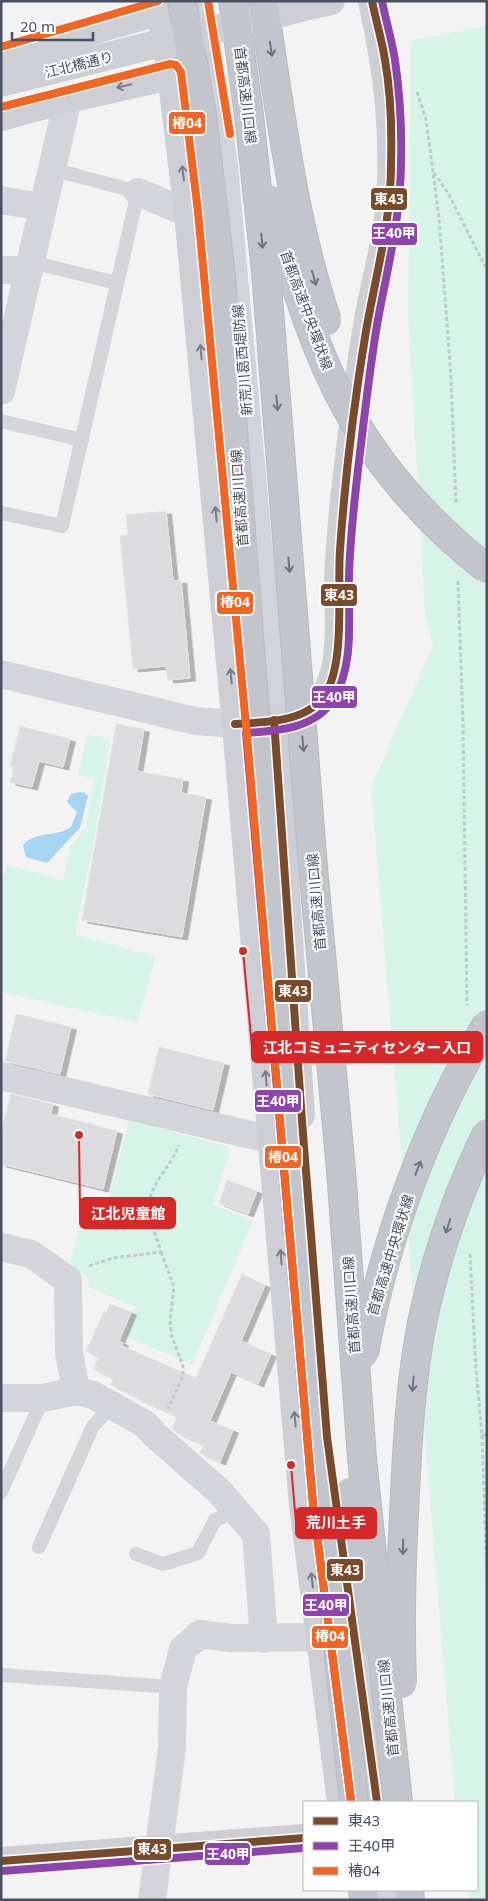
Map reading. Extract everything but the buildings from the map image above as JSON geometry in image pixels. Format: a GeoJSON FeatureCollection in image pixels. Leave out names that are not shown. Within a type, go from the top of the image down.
{"type":"FeatureCollection","features":[{"type":"Feature","properties":{"kind":"highway","name":"首都高速中央環状線"},"geometry":{"type":"LineString","coordinates":[[224,1],[288,261],[317,345],[334,383],[369,444],[404,491],[441,531],[487,569]]}},
{"type":"Feature","properties":{"kind":"highway","name":"首都高速川口線"},"geometry":{"type":"LineString","coordinates":[[233,1],[249,115],[266,272],[313,867],[341,1170],[362,1458],[398,1801]]}},
{"type":"Feature","properties":{"kind":"highway","name":"首都高速中央環状線"},"geometry":{"type":"LineString","coordinates":[[263,1],[288,155],[306,246],[322,307],[336,347],[364,407],[381,436],[413,481],[450,521],[487,552]]}},
{"type":"Feature","properties":{"kind":"highway","name":"首都高速川口線"},"geometry":{"type":"LineString","coordinates":[[167,4],[202,115],[221,276],[268,880],[310,1370],[354,1801]]}},
{"type":"Feature","properties":{"kind":"highway","name":"首都高速中央環状線"},"geometry":{"type":"LineString","coordinates":[[363,1801],[350,1538],[350,1470],[361,1369],[377,1291],[412,1183],[431,1132],[465,1059],[477,1019]]}},
{"type":"Feature","properties":{"kind":"highway","name":"首都高速川口線"},"geometry":{"type":"LineString","coordinates":[[406,1801],[401,1667],[402,1548],[406,1457],[415,1372],[423,1320],[436,1264],[456,1201],[487,1133]]}},
{"type":"Feature","properties":{"kind":"main road"},"geometry":{"type":"LineString","coordinates":[[1,57],[167,4],[197,1]]}},
{"type":"Feature","properties":{"kind":"main road","name":"新荒川葛西堤防線"},"geometry":{"type":"LineString","coordinates":[[197,1],[210,66],[224,166],[274,720]]}},
{"type":"Feature","properties":{"kind":"main road"},"geometry":{"type":"LineString","coordinates":[[236,724],[296,717],[313,709],[325,695],[333,678],[337,649],[338,566],[345,490],[368,320],[382,255],[390,201],[391,144],[388,87],[372,1]]}},
{"type":"Feature","properties":{"kind":"main road","name":"江北橋通り"},"geometry":{"type":"LineString","coordinates":[[1,83],[322,3]]}},
{"type":"Feature","properties":{"kind":"main road"},"geometry":{"type":"LineString","coordinates":[[167,4],[171,74],[188,213],[236,724],[303,1505],[341,1801]]}},
{"type":"Feature","properties":{"kind":"main road"},"geometry":{"type":"LineString","coordinates":[[1,117],[68,99],[210,66]]}},
{"type":"Feature","properties":{"kind":"main road"},"geometry":{"type":"LineString","coordinates":[[274,720],[326,1437],[377,1801]]}},
{"type":"Feature","properties":{"kind":"main road"},"geometry":{"type":"LineString","coordinates":[[1,1861],[303,1838]]}},
{"type":"Feature","properties":{"kind":"street"},"geometry":{"type":"LineString","coordinates":[[1,391],[68,99]]}},
{"type":"Feature","properties":{"kind":"street"},"geometry":{"type":"LineString","coordinates":[[138,192],[188,213]]}},
{"type":"Feature","properties":{"kind":"street"},"geometry":{"type":"LineString","coordinates":[[1,200],[43,207]]}},
{"type":"Feature","properties":{"kind":"street"},"geometry":{"type":"LineString","coordinates":[[1,270],[30,266]]}},
{"type":"Feature","properties":{"kind":"street"},"geometry":{"type":"LineString","coordinates":[[1,674],[195,720],[236,724]]}},
{"type":"Feature","properties":{"kind":"street"},"geometry":{"type":"LineString","coordinates":[[1,1076],[260,1137],[302,1121]]}},
{"type":"Feature","properties":{"kind":"street"},"geometry":{"type":"LineString","coordinates":[[1,1248],[31,1254],[68,1280],[69,1353],[76,1391]]}},
{"type":"Feature","properties":{"kind":"street"},"geometry":{"type":"LineString","coordinates":[[1,1398],[44,1398],[76,1391],[93,1395],[145,1424],[156,1436],[219,1491],[256,1534],[264,1639]]}},
{"type":"Feature","properties":{"kind":"street"},"geometry":{"type":"LineString","coordinates":[[152,1900],[172,1748],[173,1687],[183,1649],[200,1634],[264,1639],[319,1637]]}},
{"type":"Feature","properties":{"kind":"lane"},"geometry":{"type":"LineString","coordinates":[[1,513],[62,526],[138,192],[52,169]]}},
{"type":"Feature","properties":{"kind":"lane"},"geometry":{"type":"LineString","coordinates":[[30,266],[117,283]]}},
{"type":"Feature","properties":{"kind":"lane"},"geometry":{"type":"LineString","coordinates":[[1,421],[82,440]]}},
{"type":"Feature","properties":{"kind":"lane"},"geometry":{"type":"LineString","coordinates":[[1,1492],[44,1398]]}},
{"type":"Feature","properties":{"kind":"lane"},"geometry":{"type":"LineString","coordinates":[[39,1547],[93,1426],[112,1406]]}},
{"type":"Feature","properties":{"kind":"lane"},"geometry":{"type":"LineString","coordinates":[[136,1554],[163,1564],[198,1554],[215,1520],[237,1511]]}},
{"type":"Feature","properties":{"kind":"lane"},"geometry":{"type":"LineString","coordinates":[[1,1675],[173,1687]]}},
{"type":"Feature","properties":{"kind":"path"},"geometry":{"type":"LineString","coordinates":[[416,89],[426,119],[434,173],[452,377],[456,506]]}},
{"type":"Feature","properties":{"kind":"path"},"geometry":{"type":"LineString","coordinates":[[434,173],[448,193],[487,270]]}},
{"type":"Feature","properties":{"kind":"path"},"geometry":{"type":"LineString","coordinates":[[458,575],[477,1019]]}},
{"type":"Feature","properties":{"kind":"path"},"geometry":{"type":"LineString","coordinates":[[156,1436],[183,1376],[183,1366],[172,1337],[171,1329],[174,1287],[151,1220],[148,1205],[154,1189],[176,1153],[187,1120]]}},
{"type":"Feature","properties":{"kind":"path"},"geometry":{"type":"LineString","coordinates":[[470,1251],[476,1370],[482,1435],[487,1582]]}},
{"type":"Feature","properties":{"kind":"path"},"geometry":{"type":"LineString","coordinates":[[68,1280],[92,1264],[113,1258],[162,1252]]}},
{"type":"Feature","properties":{"kind":"path"},"geometry":{"type":"LineString","coordinates":[[482,1435],[487,1435]]}},
{"type":"Feature","properties":{"kind":"green space"},"geometry":{"type":"Polygon","coordinates":[[[487,26],[487,1900],[470,1900],[468,1891],[478,1891],[478,1801],[455,1801],[371,788],[433,645],[425,616],[408,314],[411,40],[487,26]]]}},
{"type":"Feature","properties":{"kind":"green space"},"geometry":{"type":"Polygon","coordinates":[[[87,734],[110,739],[95,834],[75,935],[156,956],[137,1022],[1,992],[1,885],[7,865],[63,880],[70,847],[86,827],[94,779],[78,775],[87,734]]]}},
{"type":"Feature","properties":{"kind":"green space"},"geometry":{"type":"Polygon","coordinates":[[[129,1120],[231,1148],[213,1205],[253,1221],[192,1365],[125,1336],[136,1307],[88,1287],[89,1279],[70,1263],[82,1220],[102,1224],[129,1120]]]}},
{"type":"Feature","properties":{"kind":"water"},"geometry":{"type":"Polygon","coordinates":[[[80,792],[88,796],[80,828],[47,863],[26,857],[23,845],[28,840],[71,827],[77,812],[67,802],[71,794],[80,792]]]}},
{"type":"Feature","properties":{"kind":"transit line","name":"椿04"},"geometry":{"type":"LineString","coordinates":[[1,47],[158,1]]}},
{"type":"Feature","properties":{"kind":"transit line","name":"椿04"},"geometry":{"type":"LineString","coordinates":[[208,1],[230,134]]}},
{"type":"Feature","properties":{"kind":"transit line","name":"東43"},"geometry":{"type":"LineString","coordinates":[[235,724],[283,719],[306,711],[316,705],[324,696],[331,682],[335,666],[339,626],[340,550],[350,440],[366,331],[386,227],[390,185],[391,125],[389,86],[384,53],[372,1]]}},
{"type":"Feature","properties":{"kind":"transit line","name":"王40甲"},"geometry":{"type":"LineString","coordinates":[[351,1801],[313,1504],[246,733],[294,727],[316,717],[333,700],[345,672],[349,640],[349,577],[356,484],[372,357],[396,226],[400,186],[401,139],[398,86],[394,53],[382,1]]}},
{"type":"Feature","properties":{"kind":"transit line","name":"椿04"},"geometry":{"type":"LineString","coordinates":[[1,107],[170,64],[176,65],[181,72],[198,212],[247,736],[313,1504],[351,1801]]}},
{"type":"Feature","properties":{"kind":"transit line","name":"東43"},"geometry":{"type":"LineString","coordinates":[[274,720],[302,1121],[327,1437],[377,1801]]}},
{"type":"Feature","properties":{"kind":"transit line","name":"東43"},"geometry":{"type":"LineString","coordinates":[[1,1861],[303,1838]]}},
{"type":"Feature","properties":{"kind":"transit line","name":"王40甲"},"geometry":{"type":"LineString","coordinates":[[2,1871],[303,1848]]}},
{"type":"Feature","properties":{"kind":"place","name":"江北コミュニティセンター入口"},"geometry":{"type":"Point","coordinates":[243,951]}},
{"type":"Feature","properties":{"kind":"place","name":"江北児童館"},"geometry":{"type":"Point","coordinates":[79,1135]}},
{"type":"Feature","properties":{"kind":"place","name":"荒川土手"},"geometry":{"type":"Point","coordinates":[291,1465]}}]}
